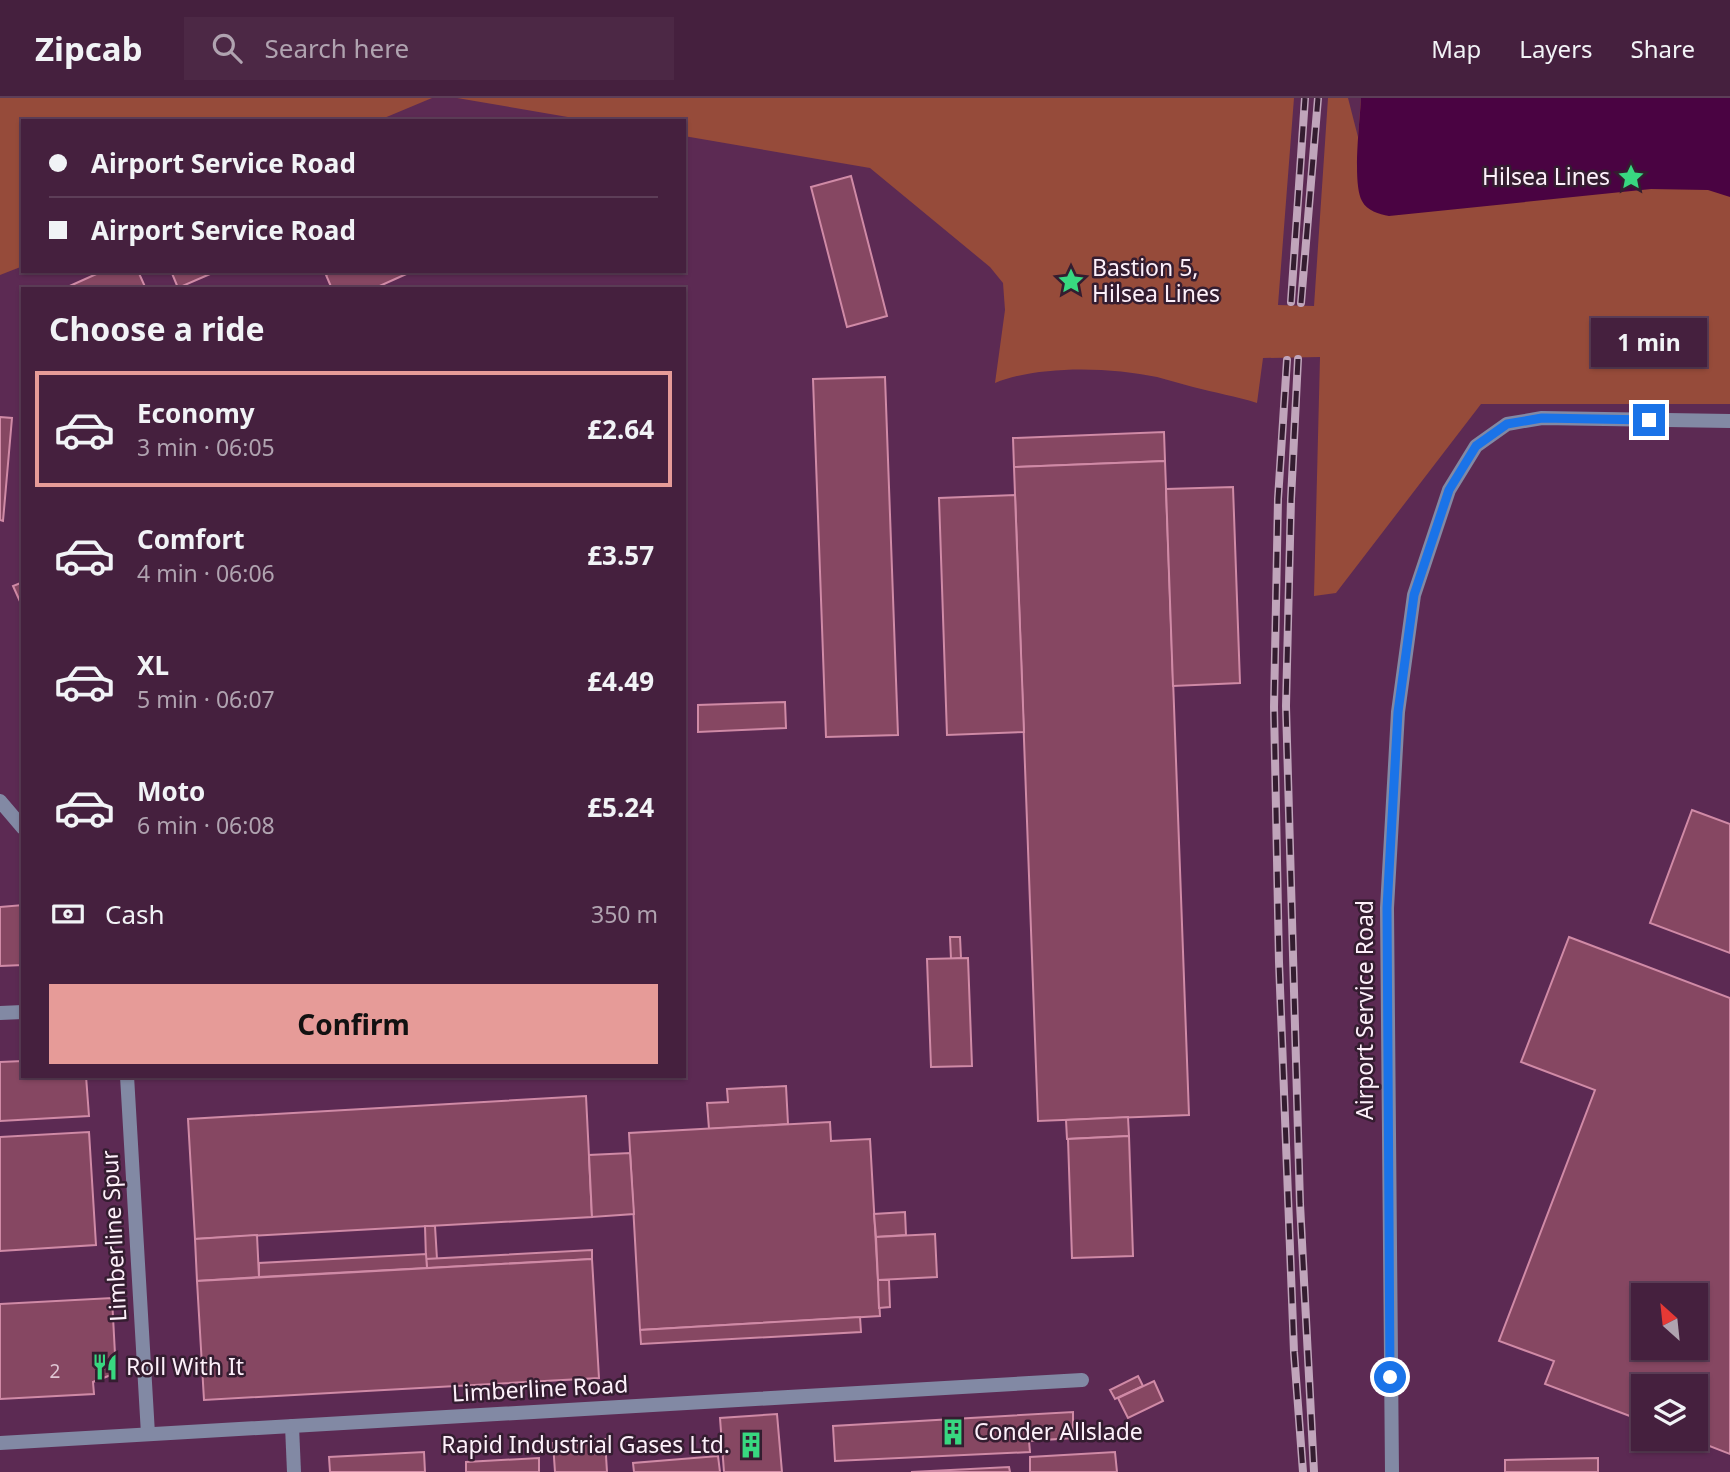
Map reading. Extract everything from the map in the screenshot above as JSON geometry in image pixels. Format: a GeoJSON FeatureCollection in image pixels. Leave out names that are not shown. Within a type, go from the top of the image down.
{"type":"FeatureCollection","features":[{"type":"Feature","properties":{"kind":"street","name":"Airport Service Road"},"geometry":{"type":"LineString","coordinates":[[1392,1472],[1387,908],[1398,712],[1414,595],[1449,490],[1476,446],[1507,424],[1542,418],[1730,421]]}},
{"type":"Feature","properties":{"kind":"street"},"geometry":{"type":"LineString","coordinates":[[0,801],[21,826]]}},
{"type":"Feature","properties":{"kind":"street"},"geometry":{"type":"LineString","coordinates":[[0,1013],[21,1012]]}},
{"type":"Feature","properties":{"kind":"street","name":"Limberline Spur"},"geometry":{"type":"LineString","coordinates":[[127,1078],[148,1434]]}},
{"type":"Feature","properties":{"kind":"street","name":"Limberline Road"},"geometry":{"type":"LineString","coordinates":[[0,1443],[1082,1380]]}},
{"type":"Feature","properties":{"kind":"street"},"geometry":{"type":"LineString","coordinates":[[292,1426],[294,1472]]}},
{"type":"Feature","properties":{"kind":"shaded area"},"geometry":{"type":"Polygon","coordinates":[[[0,98],[432,98],[382,119],[21,119],[21,267],[0,275],[0,98]]]}},
{"type":"Feature","properties":{"kind":"shaded area"},"geometry":{"type":"Polygon","coordinates":[[[457,98],[1294,98],[1278,305],[1314,306],[1328,98],[1348,98],[1358,137],[1361,98],[1730,116],[1730,404],[1481,404],[1336,593],[1314,596],[1320,357],[1263,358],[1257,403],[1157,377],[1118,371],[1032,373],[995,383],[1005,310],[1003,283],[990,267],[870,168],[686,136],[686,119],[579,119],[457,98]]]}},
{"type":"Feature","properties":{"kind":"shaded area"},"geometry":{"type":"Polygon","coordinates":[[[1361,98],[1730,98],[1730,197],[1708,190],[1651,189],[1389,216],[1381,214],[1374,212],[1362,201],[1357,181],[1361,98]]]}},
{"type":"Feature","properties":{"kind":"building"},"geometry":{"type":"Polygon","coordinates":[[[851,176],[887,316],[847,327],[811,187],[851,176]]]}},
{"type":"Feature","properties":{"kind":"building"},"geometry":{"type":"Polygon","coordinates":[[[99,273],[139,273],[145,287],[67,287],[99,273]]]}},
{"type":"Feature","properties":{"kind":"building"},"geometry":{"type":"Polygon","coordinates":[[[172,273],[212,273],[180,287],[178,287],[172,273]]]}},
{"type":"Feature","properties":{"kind":"building"},"geometry":{"type":"Polygon","coordinates":[[[409,273],[377,287],[331,287],[326,275],[409,273]]]}},
{"type":"Feature","properties":{"kind":"building"},"geometry":{"type":"Polygon","coordinates":[[[885,377],[898,735],[826,737],[813,379],[885,377]]]}},
{"type":"Feature","properties":{"kind":"building"},"geometry":{"type":"Polygon","coordinates":[[[0,417],[12,418],[3,521],[0,520],[0,417]]]}},
{"type":"Feature","properties":{"kind":"building"},"geometry":{"type":"Polygon","coordinates":[[[1164,432],[1165,461],[1014,467],[1013,438],[1164,432]]]}},
{"type":"Feature","properties":{"kind":"building"},"geometry":{"type":"Polygon","coordinates":[[[1165,461],[1189,1115],[1038,1121],[1014,467],[1165,461]]]}},
{"type":"Feature","properties":{"kind":"building"},"geometry":{"type":"Polygon","coordinates":[[[1233,487],[1240,683],[1173,686],[1166,489],[1233,487]]]}},
{"type":"Feature","properties":{"kind":"building"},"geometry":{"type":"Polygon","coordinates":[[[1015,495],[1024,732],[947,735],[939,498],[1015,495]]]}},
{"type":"Feature","properties":{"kind":"building"},"geometry":{"type":"Polygon","coordinates":[[[21,583],[21,604],[13,586],[21,583]]]}},
{"type":"Feature","properties":{"kind":"building"},"geometry":{"type":"Polygon","coordinates":[[[785,702],[786,728],[698,732],[698,705],[785,702]]]}},
{"type":"Feature","properties":{"kind":"building"},"geometry":{"type":"Polygon","coordinates":[[[1692,810],[1730,824],[1730,953],[1650,923],[1692,810]]]}},
{"type":"Feature","properties":{"kind":"building"},"geometry":{"type":"Polygon","coordinates":[[[21,905],[21,965],[0,966],[0,907],[21,905]]]}},
{"type":"Feature","properties":{"kind":"building"},"geometry":{"type":"Polygon","coordinates":[[[950,937],[960,937],[961,958],[951,959],[950,937]]]}},
{"type":"Feature","properties":{"kind":"building"},"geometry":{"type":"Polygon","coordinates":[[[1569,937],[1730,998],[1730,1454],[1708,1445],[1708,1374],[1631,1374],[1631,1416],[1545,1384],[1554,1361],[1499,1341],[1595,1090],[1521,1062],[1569,937]]]}},
{"type":"Feature","properties":{"kind":"building"},"geometry":{"type":"Polygon","coordinates":[[[968,958],[972,1066],[931,1067],[927,959],[968,958]]]}},
{"type":"Feature","properties":{"kind":"building"},"geometry":{"type":"Polygon","coordinates":[[[21,1061],[21,1078],[86,1078],[89,1116],[0,1121],[0,1062],[21,1061]]]}},
{"type":"Feature","properties":{"kind":"building"},"geometry":{"type":"Polygon","coordinates":[[[786,1086],[788,1124],[709,1129],[707,1103],[728,1102],[727,1089],[786,1086]]]}},
{"type":"Feature","properties":{"kind":"building"},"geometry":{"type":"Polygon","coordinates":[[[586,1096],[592,1217],[195,1239],[188,1119],[586,1096]]]}},
{"type":"Feature","properties":{"kind":"building"},"geometry":{"type":"Polygon","coordinates":[[[1128,1117],[1129,1136],[1067,1139],[1066,1120],[1128,1117]]]}},
{"type":"Feature","properties":{"kind":"building"},"geometry":{"type":"Polygon","coordinates":[[[830,1122],[831,1141],[870,1139],[880,1316],[640,1330],[629,1133],[830,1122]]]}},
{"type":"Feature","properties":{"kind":"building"},"geometry":{"type":"Polygon","coordinates":[[[89,1132],[96,1245],[0,1251],[0,1137],[89,1132]]]}},
{"type":"Feature","properties":{"kind":"building"},"geometry":{"type":"Polygon","coordinates":[[[1129,1136],[1133,1256],[1072,1258],[1068,1139],[1129,1136]]]}},
{"type":"Feature","properties":{"kind":"building"},"geometry":{"type":"Polygon","coordinates":[[[630,1153],[634,1214],[592,1217],[589,1155],[630,1153]]]}},
{"type":"Feature","properties":{"kind":"building"},"geometry":{"type":"Polygon","coordinates":[[[905,1212],[906,1235],[876,1237],[874,1214],[905,1212]]]}},
{"type":"Feature","properties":{"kind":"building"},"geometry":{"type":"Polygon","coordinates":[[[425,1226],[435,1226],[437,1259],[426,1259],[425,1226]]]}},
{"type":"Feature","properties":{"kind":"building"},"geometry":{"type":"Polygon","coordinates":[[[935,1234],[937,1277],[878,1280],[876,1237],[935,1234]]]}},
{"type":"Feature","properties":{"kind":"building"},"geometry":{"type":"Polygon","coordinates":[[[257,1235],[259,1277],[197,1281],[195,1239],[257,1235]]]}},
{"type":"Feature","properties":{"kind":"building"},"geometry":{"type":"Polygon","coordinates":[[[592,1250],[592,1259],[427,1268],[426,1259],[592,1250]]]}},
{"type":"Feature","properties":{"kind":"building"},"geometry":{"type":"Polygon","coordinates":[[[426,1254],[427,1268],[259,1277],[259,1263],[426,1254]]]}},
{"type":"Feature","properties":{"kind":"building"},"geometry":{"type":"Polygon","coordinates":[[[592,1259],[599,1378],[204,1400],[197,1281],[592,1259]]]}},
{"type":"Feature","properties":{"kind":"building"},"geometry":{"type":"Polygon","coordinates":[[[878,1280],[889,1280],[890,1307],[879,1308],[878,1280]]]}},
{"type":"Feature","properties":{"kind":"building"},"geometry":{"type":"Polygon","coordinates":[[[112,1298],[116,1373],[93,1382],[94,1394],[0,1399],[0,1304],[112,1298]]]}},
{"type":"Feature","properties":{"kind":"building"},"geometry":{"type":"Polygon","coordinates":[[[860,1317],[861,1332],[641,1344],[640,1330],[860,1317]]]}},
{"type":"Feature","properties":{"kind":"building"},"geometry":{"type":"Polygon","coordinates":[[[1138,1376],[1143,1386],[1115,1399],[1110,1390],[1138,1376]]]}},
{"type":"Feature","properties":{"kind":"building"},"geometry":{"type":"Polygon","coordinates":[[[1154,1381],[1163,1401],[1128,1418],[1118,1398],[1154,1381]]]}},
{"type":"Feature","properties":{"kind":"building","name":"Conder Allslade"},"geometry":{"type":"Polygon","coordinates":[[[1073,1412],[1073,1438],[1029,1441],[1030,1452],[835,1461],[833,1426],[1073,1412]]]}},
{"type":"Feature","properties":{"kind":"building","name":"Rapid Industrial Gases Ltd."},"geometry":{"type":"Polygon","coordinates":[[[777,1414],[782,1472],[724,1472],[720,1418],[777,1414]]]}},
{"type":"Feature","properties":{"kind":"building"},"geometry":{"type":"Polygon","coordinates":[[[605,1439],[607,1472],[555,1472],[553,1443],[605,1439]]]}},
{"type":"Feature","properties":{"kind":"building"},"geometry":{"type":"Polygon","coordinates":[[[424,1452],[425,1472],[330,1472],[329,1457],[424,1452]]]}},
{"type":"Feature","properties":{"kind":"building"},"geometry":{"type":"Polygon","coordinates":[[[1115,1452],[1117,1472],[1030,1472],[1030,1457],[1115,1452]]]}},
{"type":"Feature","properties":{"kind":"building"},"geometry":{"type":"Polygon","coordinates":[[[718,1456],[720,1472],[634,1472],[633,1463],[718,1456]]]}},
{"type":"Feature","properties":{"kind":"building"},"geometry":{"type":"Polygon","coordinates":[[[539,1458],[539,1472],[466,1472],[466,1462],[539,1458]]]}},
{"type":"Feature","properties":{"kind":"building"},"geometry":{"type":"Polygon","coordinates":[[[1598,1458],[1598,1472],[1505,1472],[1505,1460],[1598,1458]]]}},
{"type":"Feature","properties":{"kind":"building"},"geometry":{"type":"Polygon","coordinates":[[[1009,1467],[1010,1472],[911,1472],[1009,1467]]]}},
{"type":"Feature","properties":{"kind":"railway"},"geometry":{"type":"LineString","coordinates":[[1291,302],[1305,98]]}},
{"type":"Feature","properties":{"kind":"railway"},"geometry":{"type":"LineString","coordinates":[[1301,303],[1318,98]]}},
{"type":"Feature","properties":{"kind":"railway"},"geometry":{"type":"LineString","coordinates":[[1298,359],[1291,499],[1286,706],[1300,1204],[1314,1472]]}},
{"type":"Feature","properties":{"kind":"railway"},"geometry":{"type":"LineString","coordinates":[[1287,360],[1278,499],[1274,707],[1279,962],[1294,1352],[1303,1472]]}},
{"type":"Feature","properties":{"kind":"place","name":"Hilsea Lines"},"geometry":{"type":"Point","coordinates":[1631,177]}},
{"type":"Feature","properties":{"kind":"place","name":"Bastion 5, Hilsea Lines"},"geometry":{"type":"Point","coordinates":[1071,281]}},
{"type":"Feature","properties":{"kind":"place","name":"Roll With It"},"geometry":{"type":"Point","coordinates":[105,1367]}},
{"type":"Feature","properties":{"kind":"place","name":"Conder Allslade"},"geometry":{"type":"Point","coordinates":[953,1432]}},
{"type":"Feature","properties":{"kind":"place","name":"Rapid Industrial Gases Ltd."},"geometry":{"type":"Point","coordinates":[751,1445]}},
{"type":"Feature","properties":{"kind":"route"},"geometry":{"type":"LineString","coordinates":[[1390,1377],[1387,908],[1398,712],[1414,595],[1449,490],[1476,446],[1507,424],[1542,418],[1649,420]]}}]}
